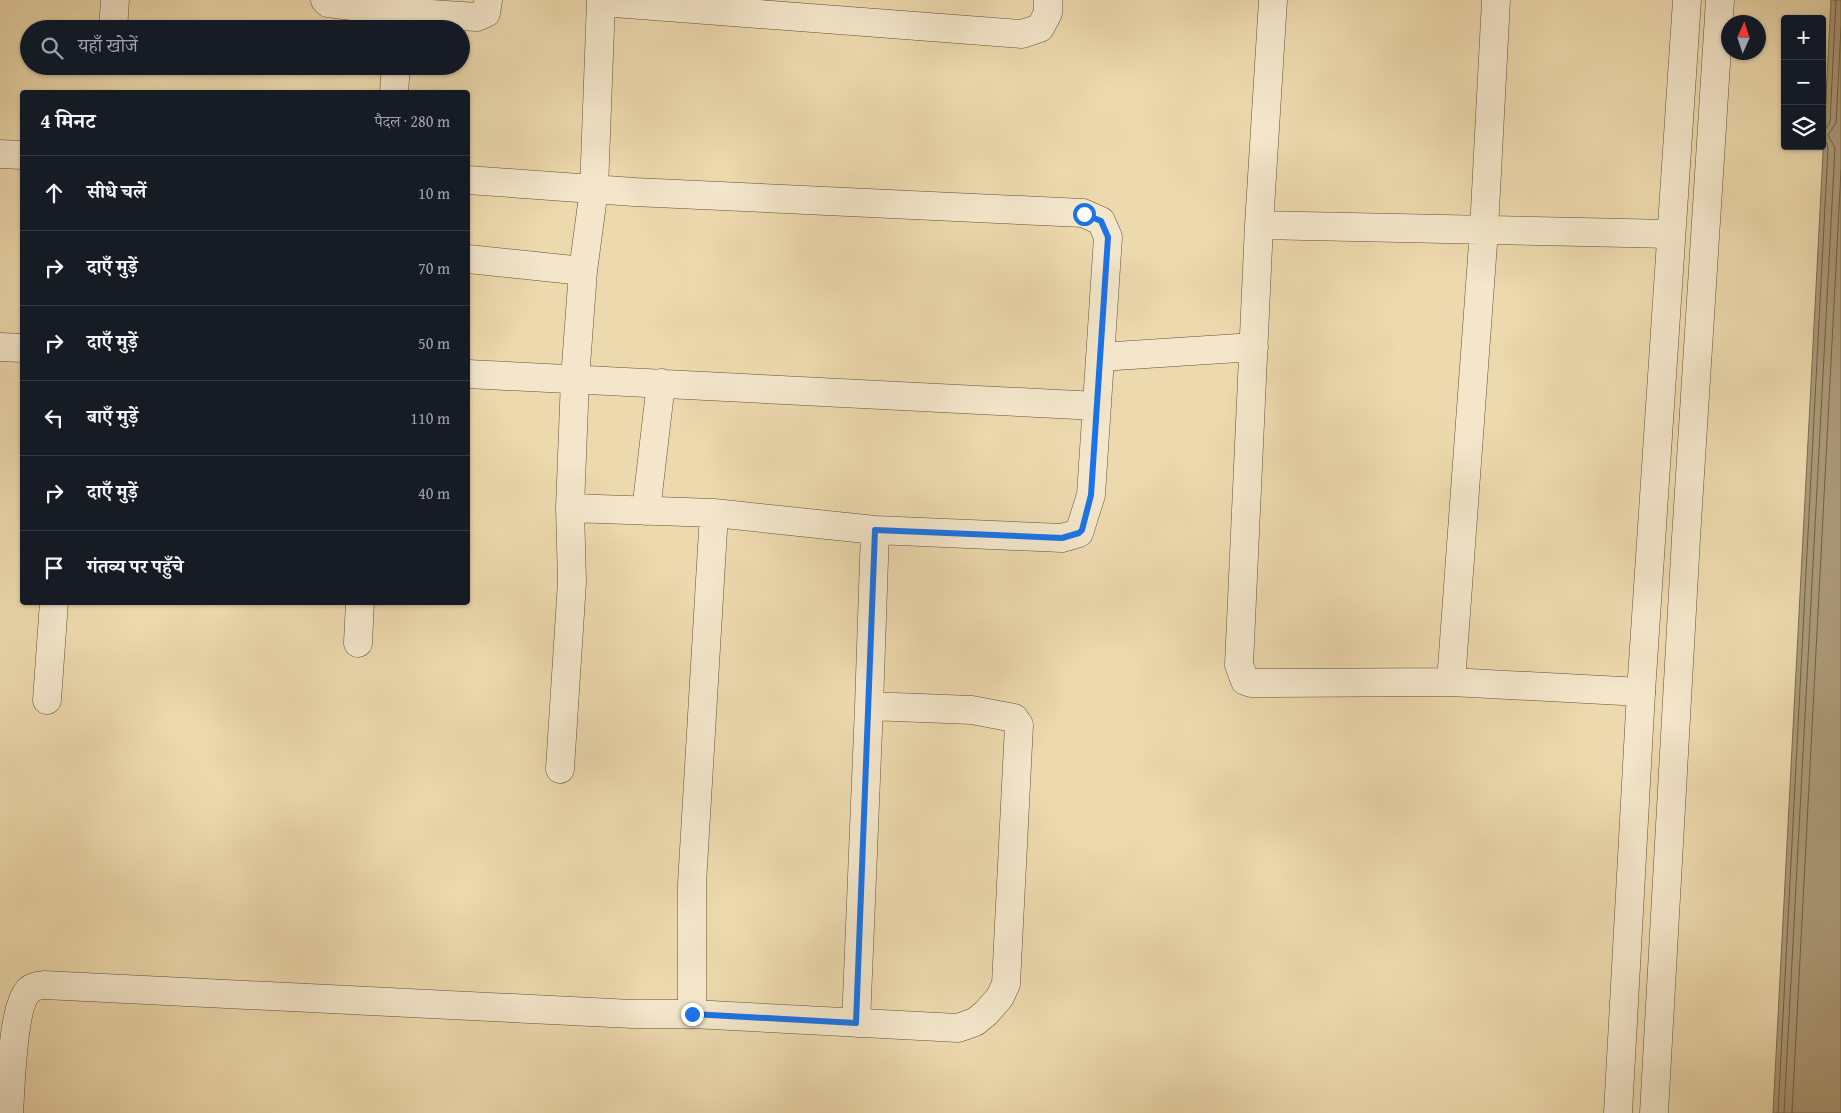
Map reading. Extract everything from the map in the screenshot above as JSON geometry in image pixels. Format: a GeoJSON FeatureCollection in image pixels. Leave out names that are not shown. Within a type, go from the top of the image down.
{"type":"FeatureCollection","features":[{"type":"Feature","properties":{"kind":"street"},"geometry":{"type":"LineString","coordinates":[[114,20],[115,0]]}},
{"type":"Feature","properties":{"kind":"street"},"geometry":{"type":"LineString","coordinates":[[325,0],[328,3],[395,20]]}},
{"type":"Feature","properties":{"kind":"street"},"geometry":{"type":"LineString","coordinates":[[418,20],[477,17],[486,12],[488,0]]}},
{"type":"Feature","properties":{"kind":"street"},"geometry":{"type":"LineString","coordinates":[[560,768],[572,582],[570,508],[575,379],[583,271],[594,189],[601,1],[1022,34],[1040,28],[1048,13],[1048,0]]}},
{"type":"Feature","properties":{"kind":"street"},"geometry":{"type":"LineString","coordinates":[[1273,0],[1259,225],[1239,665],[1242,676],[1252,683],[1451,682],[1641,692]]}},
{"type":"Feature","properties":{"kind":"street"},"geometry":{"type":"LineString","coordinates":[[1451,682],[1484,230],[1496,0]]}},
{"type":"Feature","properties":{"kind":"street"},"geometry":{"type":"LineString","coordinates":[[1618,1113],[1641,692],[1687,0]]}},
{"type":"Feature","properties":{"kind":"street"},"geometry":{"type":"LineString","coordinates":[[1654,1113],[1685,548],[1720,0]]}},
{"type":"Feature","properties":{"kind":"street"},"geometry":{"type":"LineString","coordinates":[[394,90],[395,75]]}},
{"type":"Feature","properties":{"kind":"street"},"geometry":{"type":"LineString","coordinates":[[0,154],[20,155]]}},
{"type":"Feature","properties":{"kind":"street"},"geometry":{"type":"LineString","coordinates":[[470,180],[594,189],[1084,214],[1093,216],[1101,221],[1108,237],[1091,495],[1079,533],[1062,538],[875,530],[714,513],[570,508]]}},
{"type":"Feature","properties":{"kind":"street"},"geometry":{"type":"LineString","coordinates":[[1259,225],[1671,234]]}},
{"type":"Feature","properties":{"kind":"street"},"geometry":{"type":"LineString","coordinates":[[470,260],[583,271]]}},
{"type":"Feature","properties":{"kind":"street"},"geometry":{"type":"LineString","coordinates":[[0,347],[20,348]]}},
{"type":"Feature","properties":{"kind":"street"},"geometry":{"type":"LineString","coordinates":[[1100,357],[1254,347]]}},
{"type":"Feature","properties":{"kind":"street"},"geometry":{"type":"LineString","coordinates":[[470,374],[1097,406]]}},
{"type":"Feature","properties":{"kind":"street"},"geometry":{"type":"LineString","coordinates":[[646,511],[661,383]]}},
{"type":"Feature","properties":{"kind":"street"},"geometry":{"type":"LineString","coordinates":[[692,1014],[692,884],[714,513]]}},
{"type":"Feature","properties":{"kind":"street"},"geometry":{"type":"LineString","coordinates":[[856,1023],[875,530]]}},
{"type":"Feature","properties":{"kind":"street"},"geometry":{"type":"LineString","coordinates":[[47,700],[54,605]]}},
{"type":"Feature","properties":{"kind":"street"},"geometry":{"type":"LineString","coordinates":[[358,643],[360,605]]}},
{"type":"Feature","properties":{"kind":"street"},"geometry":{"type":"LineString","coordinates":[[8,1113],[19,1008],[28,991],[33,987],[53,986],[632,1014],[692,1014],[958,1028],[975,1022],[1000,997],[1006,984],[1019,725],[1016,720],[1008,716],[972,710],[869,706]]}},
{"type":"Feature","properties":{"kind":"water"},"geometry":{"type":"Polygon","coordinates":[[[1831,0],[1841,0],[1841,1113],[1773,1113],[1823,150],[1826,150],[1826,96],[1831,0]]]}},
{"type":"Feature","properties":{"kind":"route"},"geometry":{"type":"LineString","coordinates":[[692,1014],[856,1023],[875,530],[1062,538],[1072,536],[1082,530],[1091,495],[1108,237],[1101,221],[1093,216],[1084,214]]}}]}
